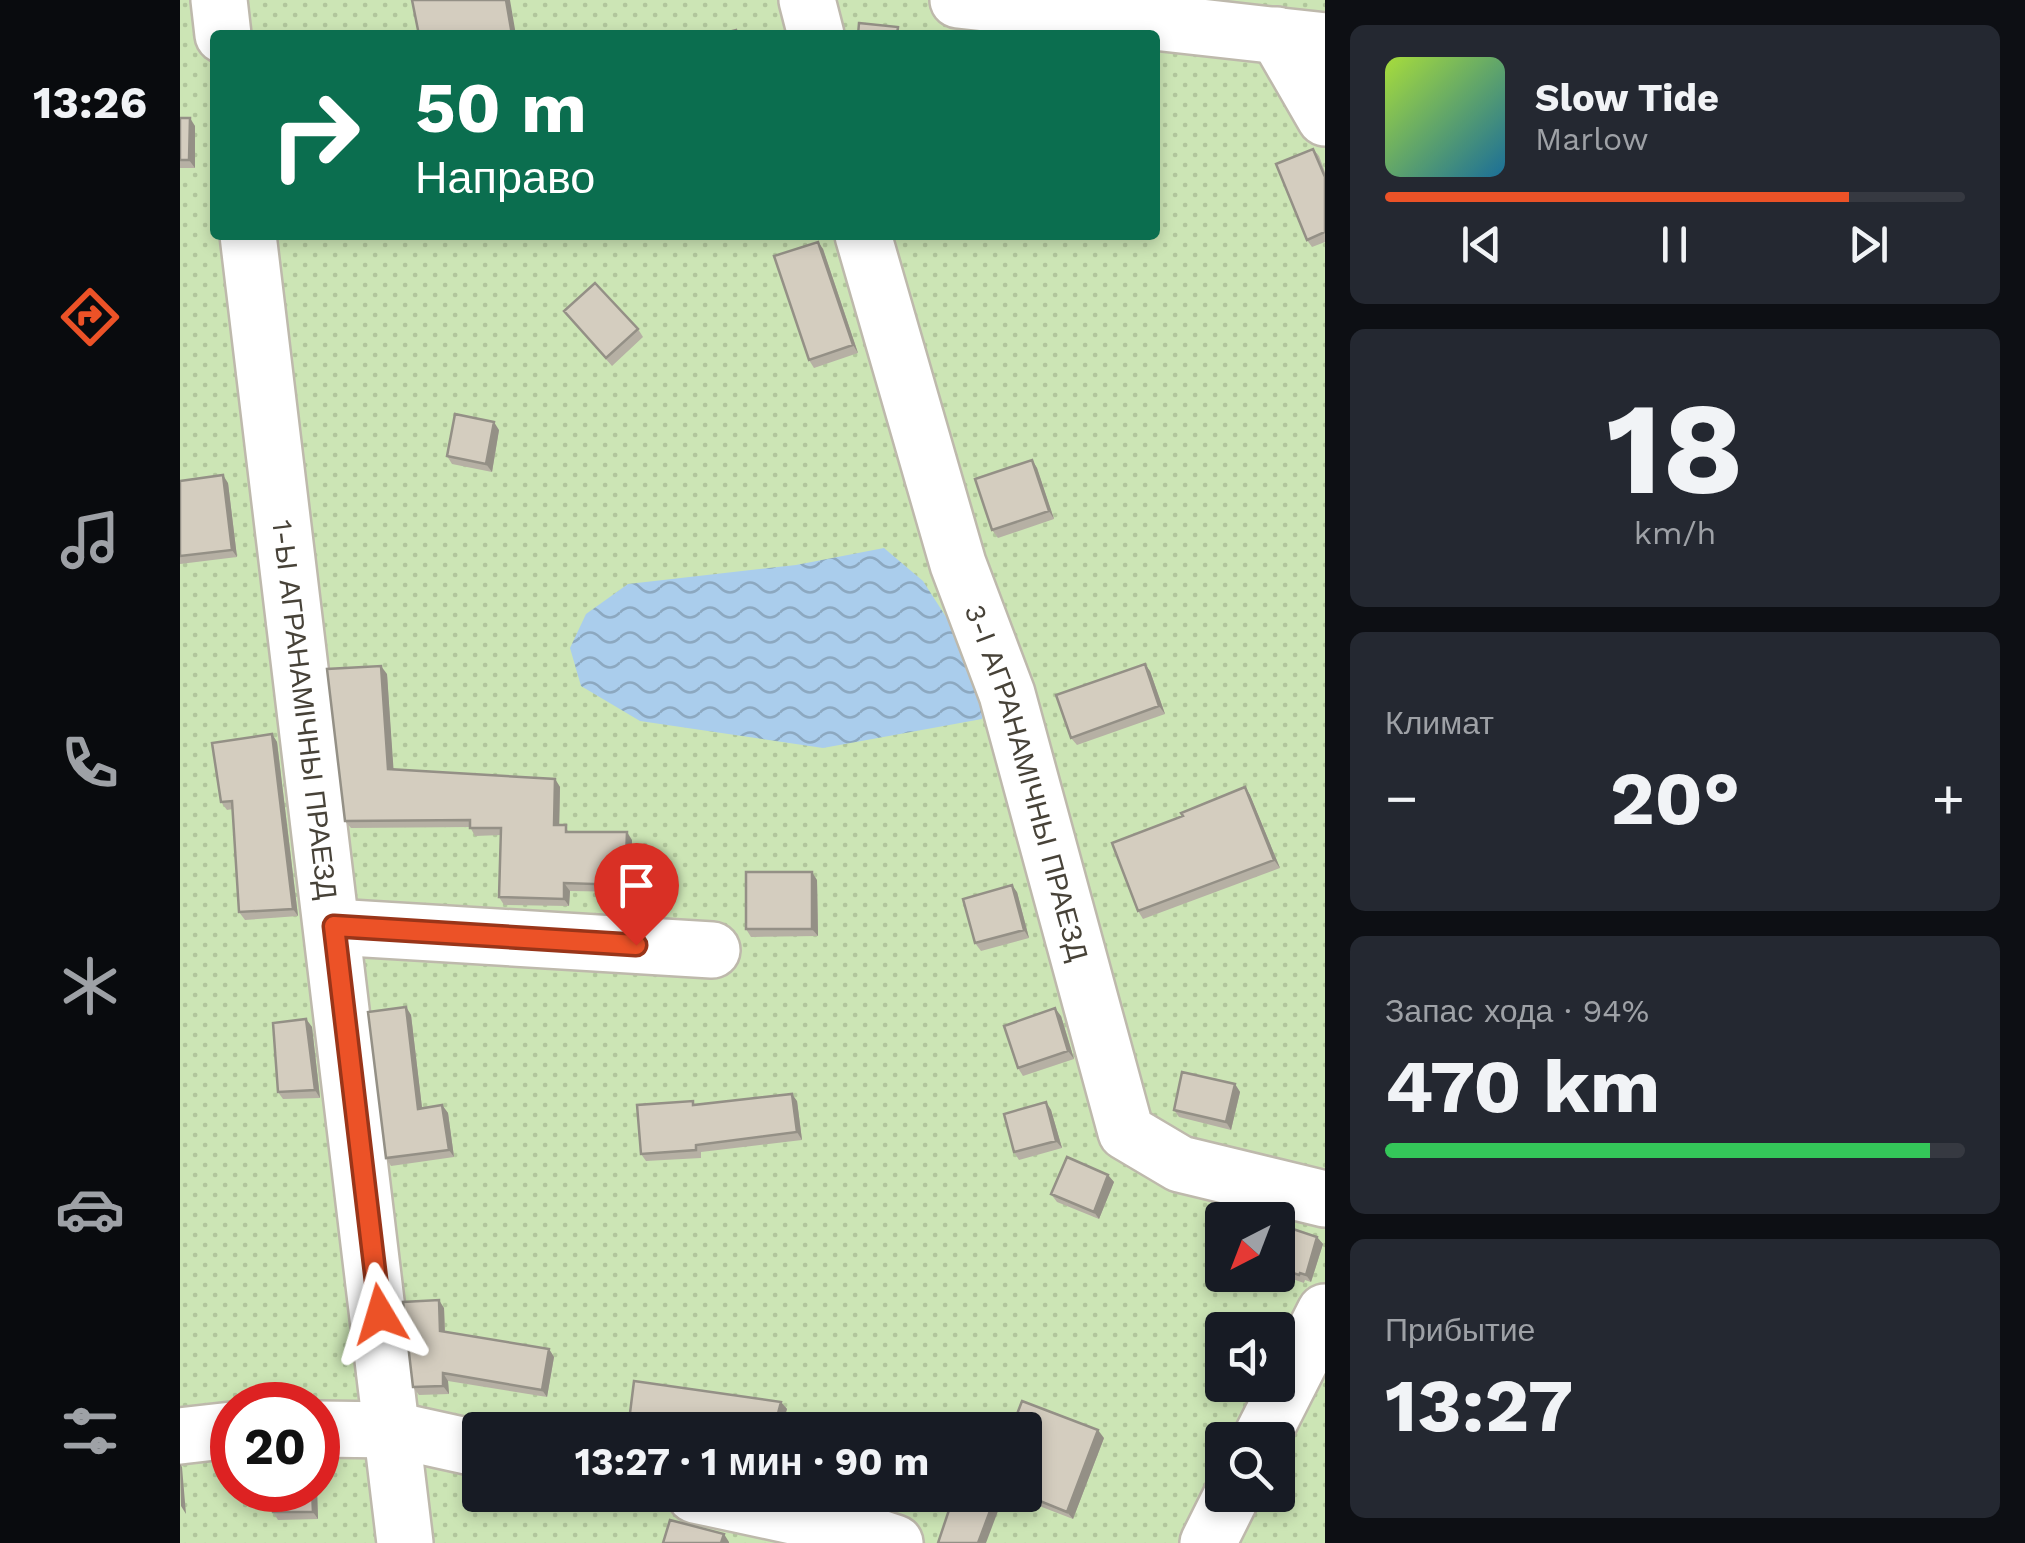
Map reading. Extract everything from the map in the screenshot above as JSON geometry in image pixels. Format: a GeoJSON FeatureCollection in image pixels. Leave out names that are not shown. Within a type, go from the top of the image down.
{"type":"FeatureCollection","features":[{"type":"Feature","properties":{"kind":"lane"},"geometry":{"type":"LineString","coordinates":[[219,0],[222,30]]}},
{"type":"Feature","properties":{"kind":"lane"},"geometry":{"type":"LineString","coordinates":[[806,0],[815,30]]}},
{"type":"Feature","properties":{"kind":"lane"},"geometry":{"type":"LineString","coordinates":[[958,0],[1301,38],[1325,118]]}},
{"type":"Feature","properties":{"kind":"lane","name":"1-Ы АГРАНАМІЧНЫ ПРАЕЗД"},"geometry":{"type":"LineString","coordinates":[[249,240],[334,926],[405,1543]]}},
{"type":"Feature","properties":{"kind":"lane","name":"3-І АГРАНАМІЧНЫ ПРАЕЗД"},"geometry":{"type":"LineString","coordinates":[[865,240],[958,564],[1007,694],[1126,1132],[1180,1164],[1325,1199]]}},
{"type":"Feature","properties":{"kind":"lane"},"geometry":{"type":"LineString","coordinates":[[334,926],[712,950]]}},
{"type":"Feature","properties":{"kind":"lane"},"geometry":{"type":"LineString","coordinates":[[1269,1422],[1325,1312]]}},
{"type":"Feature","properties":{"kind":"lane"},"geometry":{"type":"LineString","coordinates":[[340,1429],[394,1430],[462,1445]]}},
{"type":"Feature","properties":{"kind":"lane"},"geometry":{"type":"LineString","coordinates":[[180,1436],[210,1433]]}},
{"type":"Feature","properties":{"kind":"lane"},"geometry":{"type":"LineString","coordinates":[[774,1512],[854,1529],[895,1543]]}},
{"type":"Feature","properties":{"kind":"lane"},"geometry":{"type":"LineString","coordinates":[[1208,1543],[1224,1512]]}},
{"type":"Feature","properties":{"kind":"green space"},"geometry":{"type":"Polygon","coordinates":[[[180,0],[1325,0],[1325,1543],[180,1543],[180,0]]]}},
{"type":"Feature","properties":{"kind":"water"},"geometry":{"type":"Polygon","coordinates":[[[884,548],[923,581],[982,673],[982,719],[823,748],[640,721],[581,686],[570,648],[586,614],[628,584],[796,565],[884,548]]]}},
{"type":"Feature","properties":{"kind":"building"},"geometry":{"type":"Polygon","coordinates":[[[412,0],[506,0],[511,30],[418,30],[412,0]]]}},
{"type":"Feature","properties":{"kind":"building"},"geometry":{"type":"Polygon","coordinates":[[[859,23],[898,27],[898,30],[858,30],[859,23]]]}},
{"type":"Feature","properties":{"kind":"building"},"geometry":{"type":"Polygon","coordinates":[[[180,118],[190,118],[189,160],[180,160],[180,118]]]}},
{"type":"Feature","properties":{"kind":"building"},"geometry":{"type":"Polygon","coordinates":[[[1313,149],[1325,177],[1325,232],[1307,240],[1276,164],[1313,149]]]}},
{"type":"Feature","properties":{"kind":"building"},"geometry":{"type":"Polygon","coordinates":[[[818,242],[853,345],[809,360],[774,256],[818,242]]]}},
{"type":"Feature","properties":{"kind":"building"},"geometry":{"type":"Polygon","coordinates":[[[595,283],[638,329],[606,358],[564,311],[595,283]]]}},
{"type":"Feature","properties":{"kind":"building"},"geometry":{"type":"Polygon","coordinates":[[[455,414],[494,422],[486,464],[447,456],[455,414]]]}},
{"type":"Feature","properties":{"kind":"building"},"geometry":{"type":"Polygon","coordinates":[[[1032,460],[1049,511],[992,530],[975,479],[1032,460]]]}},
{"type":"Feature","properties":{"kind":"building"},"geometry":{"type":"Polygon","coordinates":[[[223,475],[232,550],[180,556],[180,481],[223,475]]]}},
{"type":"Feature","properties":{"kind":"building"},"geometry":{"type":"Polygon","coordinates":[[[1145,664],[1159,706],[1071,738],[1056,695],[1145,664]]]}},
{"type":"Feature","properties":{"kind":"building"},"geometry":{"type":"Polygon","coordinates":[[[381,666],[388,769],[555,779],[554,825],[566,825],[566,832],[627,832],[625,885],[564,883],[564,899],[499,897],[501,828],[470,828],[470,820],[345,821],[327,669],[381,666]]]}},
{"type":"Feature","properties":{"kind":"building"},"geometry":{"type":"Polygon","coordinates":[[[272,734],[293,909],[239,912],[232,801],[221,802],[212,743],[272,734]]]}},
{"type":"Feature","properties":{"kind":"building"},"geometry":{"type":"Polygon","coordinates":[[[1245,787],[1274,860],[1138,911],[1112,843],[1245,787]]]}},
{"type":"Feature","properties":{"kind":"building"},"geometry":{"type":"Polygon","coordinates":[[[746,872],[812,872],[812,929],[746,929],[746,872]]]}},
{"type":"Feature","properties":{"kind":"building"},"geometry":{"type":"Polygon","coordinates":[[[1012,885],[1024,930],[975,943],[963,899],[1012,885]]]}},
{"type":"Feature","properties":{"kind":"building"},"geometry":{"type":"Polygon","coordinates":[[[406,1007],[418,1109],[442,1105],[449,1150],[386,1158],[368,1012],[406,1007]]]}},
{"type":"Feature","properties":{"kind":"building"},"geometry":{"type":"Polygon","coordinates":[[[1055,1008],[1068,1051],[1018,1068],[1004,1026],[1055,1008]]]}},
{"type":"Feature","properties":{"kind":"building"},"geometry":{"type":"Polygon","coordinates":[[[306,1019],[315,1090],[278,1092],[273,1023],[306,1019]]]}},
{"type":"Feature","properties":{"kind":"building"},"geometry":{"type":"Polygon","coordinates":[[[1182,1072],[1235,1084],[1226,1122],[1174,1110],[1182,1072]]]}},
{"type":"Feature","properties":{"kind":"building"},"geometry":{"type":"Polygon","coordinates":[[[792,1094],[797,1132],[696,1145],[696,1150],[641,1154],[637,1105],[693,1101],[693,1105],[792,1094]]]}},
{"type":"Feature","properties":{"kind":"building"},"geometry":{"type":"Polygon","coordinates":[[[1046,1102],[1056,1141],[1014,1152],[1004,1114],[1046,1102]]]}},
{"type":"Feature","properties":{"kind":"building"},"geometry":{"type":"Polygon","coordinates":[[[1067,1157],[1108,1175],[1094,1212],[1051,1194],[1067,1157]]]}},
{"type":"Feature","properties":{"kind":"building"},"geometry":{"type":"Polygon","coordinates":[[[1295,1230],[1317,1237],[1306,1275],[1295,1274],[1295,1230]]]}},
{"type":"Feature","properties":{"kind":"building"},"geometry":{"type":"Polygon","coordinates":[[[439,1300],[440,1331],[549,1349],[542,1390],[443,1373],[443,1386],[413,1387],[403,1302],[439,1300]]]}},
{"type":"Feature","properties":{"kind":"building"},"geometry":{"type":"Polygon","coordinates":[[[634,1381],[781,1402],[778,1412],[630,1412],[634,1381]]]}},
{"type":"Feature","properties":{"kind":"building"},"geometry":{"type":"Polygon","coordinates":[[[1022,1401],[1098,1430],[1067,1512],[1042,1502],[1042,1412],[1018,1412],[1022,1401]]]}},
{"type":"Feature","properties":{"kind":"building"},"geometry":{"type":"Polygon","coordinates":[[[948,1512],[990,1512],[978,1543],[938,1543],[948,1512]]]}},
{"type":"Feature","properties":{"kind":"building"},"geometry":{"type":"Polygon","coordinates":[[[670,1520],[724,1534],[721,1543],[663,1543],[670,1520]]]}},
{"type":"Feature","properties":{"kind":"route"},"geometry":{"type":"LineString","coordinates":[[380,1314],[334,926],[636,945]]}}]}
